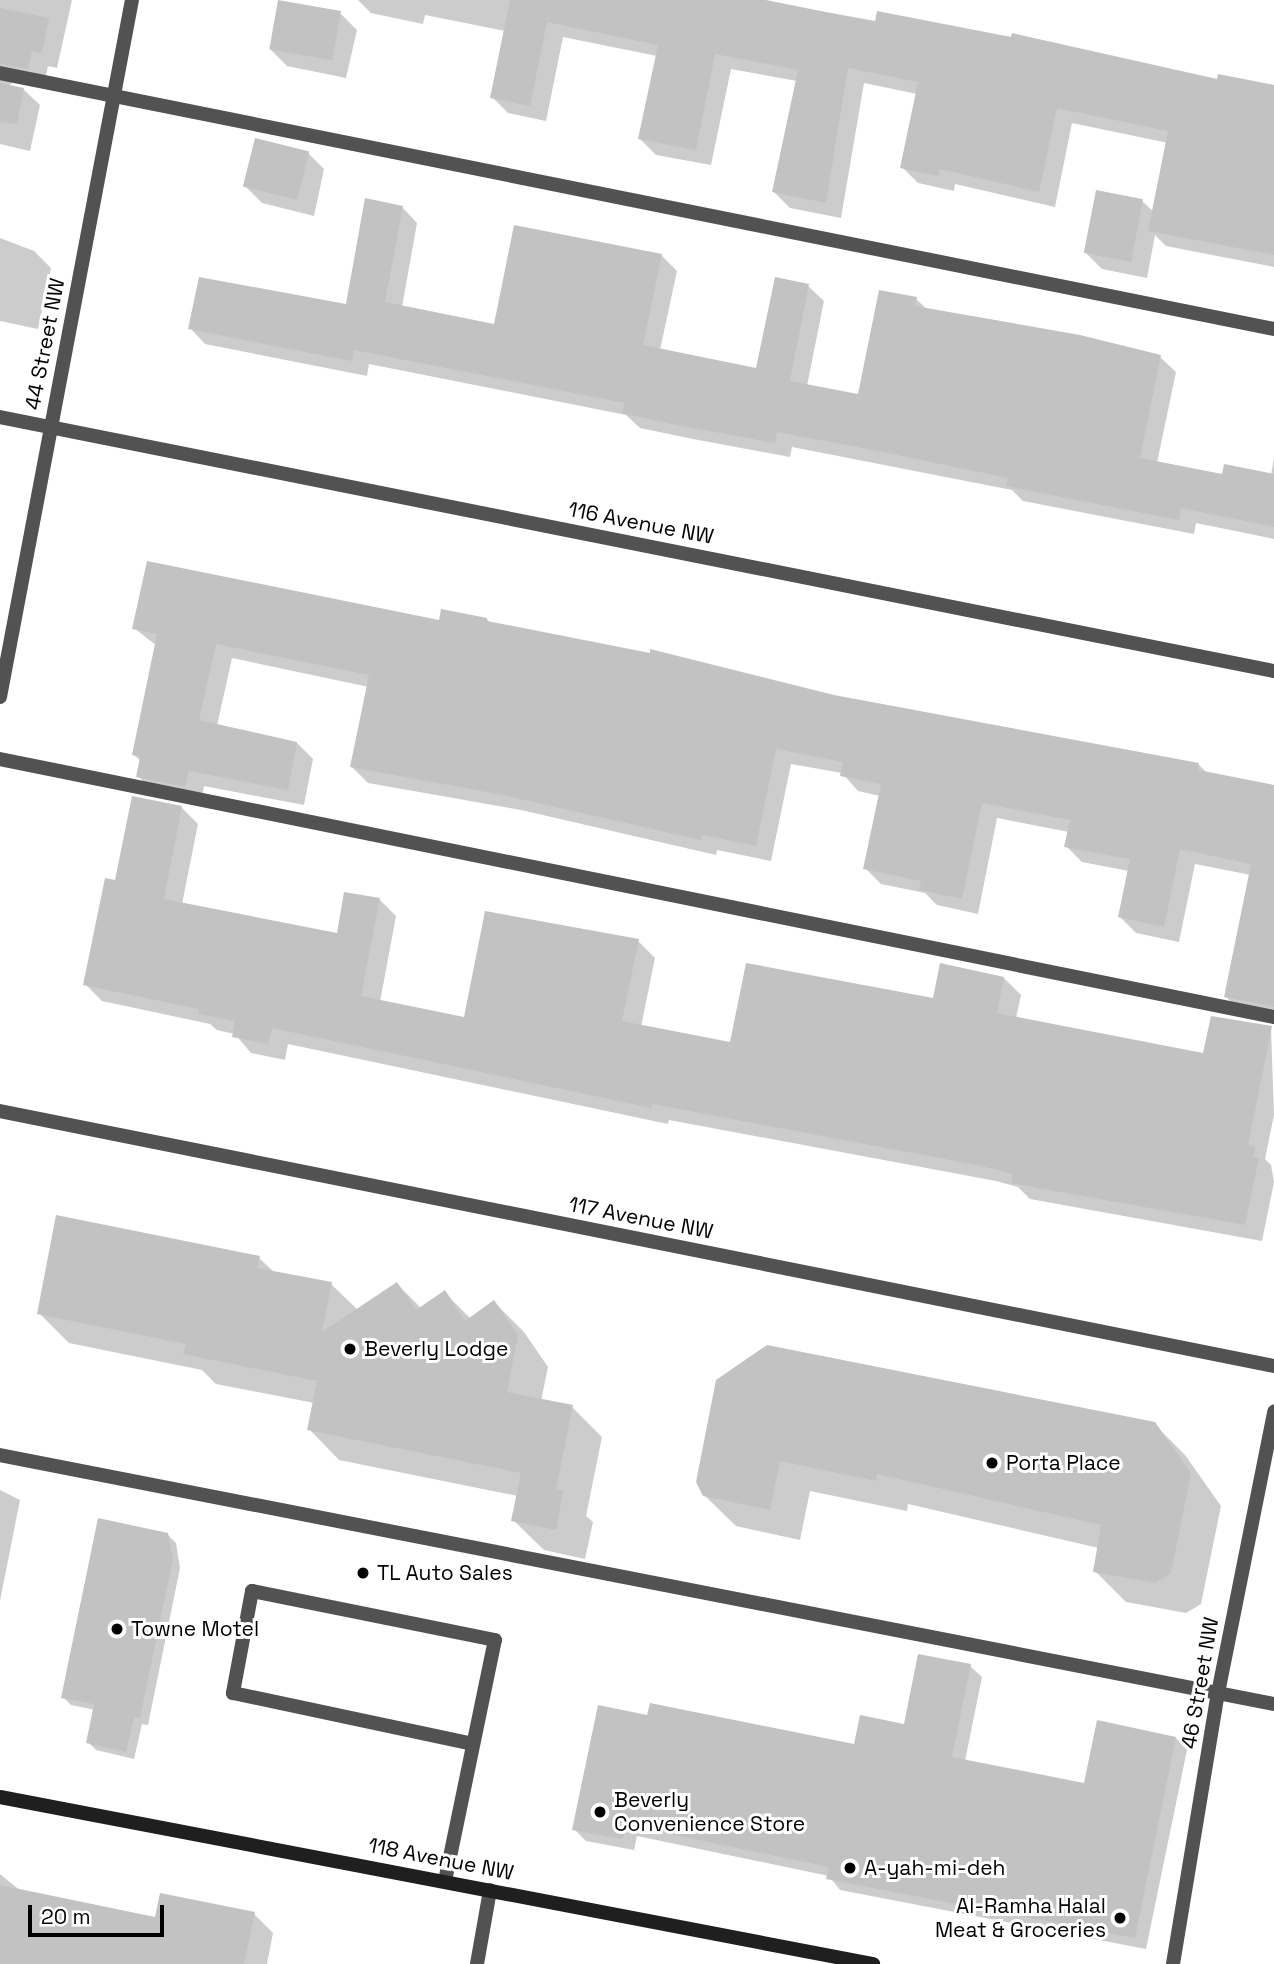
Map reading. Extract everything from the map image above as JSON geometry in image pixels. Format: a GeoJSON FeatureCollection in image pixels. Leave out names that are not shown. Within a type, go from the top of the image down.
{"type":"FeatureCollection","features":[{"type":"Feature","properties":{"kind":"main road","name":"118 Avenue NW"},"geometry":{"type":"LineString","coordinates":[[0,1797],[873,1964]]}},
{"type":"Feature","properties":{"kind":"street","name":"44 Street NW"},"geometry":{"type":"LineString","coordinates":[[0,697],[132,0]]}},
{"type":"Feature","properties":{"kind":"street"},"geometry":{"type":"LineString","coordinates":[[0,73],[1274,329]]}},
{"type":"Feature","properties":{"kind":"street","name":"116 Avenue NW"},"geometry":{"type":"LineString","coordinates":[[0,417],[1274,671]]}},
{"type":"Feature","properties":{"kind":"street"},"geometry":{"type":"LineString","coordinates":[[0,759],[1274,1017]]}},
{"type":"Feature","properties":{"kind":"street","name":"117 Avenue NW"},"geometry":{"type":"LineString","coordinates":[[0,1111],[1274,1366]]}},
{"type":"Feature","properties":{"kind":"street","name":"46 Street NW"},"geometry":{"type":"LineString","coordinates":[[1173,1964],[1218,1693],[1274,1412]]}},
{"type":"Feature","properties":{"kind":"street"},"geometry":{"type":"LineString","coordinates":[[0,1455],[1274,1704]]}},
{"type":"Feature","properties":{"kind":"street"},"geometry":{"type":"LineString","coordinates":[[444,1881],[495,1640],[252,1591],[233,1693],[472,1744]]}},
{"type":"Feature","properties":{"kind":"street"},"geometry":{"type":"LineString","coordinates":[[477,1964],[490,1889]]}},
{"type":"Feature","properties":{"kind":"building"},"geometry":{"type":"Polygon","coordinates":[[[278,0],[341,11],[332,60],[269,49],[278,0]]]}},
{"type":"Feature","properties":{"kind":"building"},"geometry":{"type":"Polygon","coordinates":[[[510,0],[766,0],[875,22],[877,11],[1011,37],[1012,33],[1217,79],[1218,74],[1274,85],[1274,255],[1148,231],[1168,131],[1057,108],[1039,192],[940,169],[938,176],[900,168],[918,82],[848,68],[826,203],[772,192],[798,70],[715,54],[696,150],[638,139],[658,45],[547,22],[530,106],[490,98],[510,0]]]}},
{"type":"Feature","properties":{"kind":"building"},"geometry":{"type":"Polygon","coordinates":[[[0,8],[49,18],[42,53],[32,51],[28,69],[0,64],[0,8]]]}},
{"type":"Feature","properties":{"kind":"building"},"geometry":{"type":"Polygon","coordinates":[[[0,83],[24,88],[17,124],[0,122],[0,83]]]}},
{"type":"Feature","properties":{"kind":"building"},"geometry":{"type":"Polygon","coordinates":[[[255,138],[309,152],[297,200],[243,187],[255,138]]]}},
{"type":"Feature","properties":{"kind":"building"},"geometry":{"type":"Polygon","coordinates":[[[1096,190],[1143,199],[1131,262],[1084,253],[1096,190]]]}},
{"type":"Feature","properties":{"kind":"building"},"geometry":{"type":"Polygon","coordinates":[[[365,198],[403,206],[385,302],[494,324],[514,225],[662,254],[643,345],[756,368],[775,277],[809,284],[790,381],[858,394],[879,290],[917,297],[915,306],[1080,335],[1161,355],[1140,458],[1222,474],[1224,464],[1274,474],[1274,527],[1181,508],[1179,520],[1006,486],[1008,478],[878,451],[777,432],[775,443],[676,425],[622,413],[625,403],[354,350],[352,361],[188,329],[199,277],[346,304],[365,198]]]}},
{"type":"Feature","properties":{"kind":"building"},"geometry":{"type":"Polygon","coordinates":[[[147,561],[439,620],[441,609],[487,618],[487,621],[650,653],[650,649],[834,695],[1199,763],[1198,770],[1274,785],[1274,1007],[1224,997],[1251,864],[1180,849],[1164,927],[1118,917],[1130,859],[1064,847],[1070,820],[982,803],[962,899],[919,890],[921,881],[863,869],[881,784],[840,776],[843,762],[776,749],[756,846],[702,835],[701,840],[503,795],[350,767],[369,675],[216,644],[199,720],[297,742],[288,790],[189,771],[185,787],[136,777],[140,757],[132,755],[157,634],[132,629],[147,561]]]}},
{"type":"Feature","properties":{"kind":"building"},"geometry":{"type":"Polygon","coordinates":[[[132,796],[182,806],[164,899],[337,933],[344,892],[380,898],[361,996],[464,1017],[485,911],[639,939],[622,1021],[730,1042],[746,963],[933,998],[940,963],[1004,977],[997,1013],[1203,1053],[1211,1016],[1272,1026],[1248,1145],[1255,1147],[1253,1157],[1259,1158],[1245,1225],[1011,1183],[1013,1174],[977,1165],[652,1104],[652,1108],[272,1028],[268,1044],[232,1037],[235,1021],[198,1014],[199,1009],[83,985],[105,878],[115,880],[132,796]]]}},
{"type":"Feature","properties":{"kind":"building","name":"Beverly Lodge"},"geometry":{"type":"Polygon","coordinates":[[[56,1215],[260,1256],[257,1268],[332,1282],[322,1332],[397,1282],[416,1310],[445,1290],[465,1321],[494,1300],[518,1335],[507,1392],[573,1405],[556,1489],[563,1491],[556,1530],[511,1521],[521,1473],[307,1430],[317,1381],[183,1354],[186,1344],[37,1314],[56,1215]]]}},
{"type":"Feature","properties":{"kind":"building","name":"Porta Place"},"geometry":{"type":"Polygon","coordinates":[[[767,1345],[1155,1422],[1191,1473],[1171,1573],[1155,1583],[1093,1572],[1101,1525],[877,1474],[876,1481],[780,1461],[770,1510],[703,1496],[696,1482],[716,1380],[767,1345]]]}},
{"type":"Feature","properties":{"kind":"building","name":"Towne Motel"},"geometry":{"type":"Polygon","coordinates":[[[98,1518],[168,1533],[173,1559],[140,1718],[134,1717],[126,1752],[86,1743],[94,1704],[61,1698],[98,1518]]]}},
{"type":"Feature","properties":{"kind":"building"},"geometry":{"type":"Polygon","coordinates":[[[918,1654],[971,1664],[952,1757],[1084,1783],[1097,1720],[1176,1737],[1135,1938],[826,1879],[829,1867],[626,1825],[623,1839],[572,1830],[598,1705],[647,1715],[650,1703],[854,1744],[860,1715],[904,1724],[918,1654]]]}},
{"type":"Feature","properties":{"kind":"building"},"geometry":{"type":"Polygon","coordinates":[[[0,1885],[155,1917],[160,1893],[255,1912],[244,1964],[0,1964],[0,1885]]]}},
{"type":"Feature","properties":{"kind":"place","name":"Beverly Lodge"},"geometry":{"type":"Point","coordinates":[350,1349]}},
{"type":"Feature","properties":{"kind":"place","name":"Porta Place"},"geometry":{"type":"Point","coordinates":[992,1463]}},
{"type":"Feature","properties":{"kind":"place","name":"TL Auto Sales"},"geometry":{"type":"Point","coordinates":[363,1573]}},
{"type":"Feature","properties":{"kind":"place","name":"Towne Motel"},"geometry":{"type":"Point","coordinates":[117,1629]}},
{"type":"Feature","properties":{"kind":"place","name":"Beverly Convenience Store"},"geometry":{"type":"Point","coordinates":[600,1812]}},
{"type":"Feature","properties":{"kind":"place","name":"A-yah-mi-deh"},"geometry":{"type":"Point","coordinates":[850,1868]}},
{"type":"Feature","properties":{"kind":"place","name":"Al-Ramha Halal Meat & Groceries"},"geometry":{"type":"Point","coordinates":[1120,1918]}}]}
